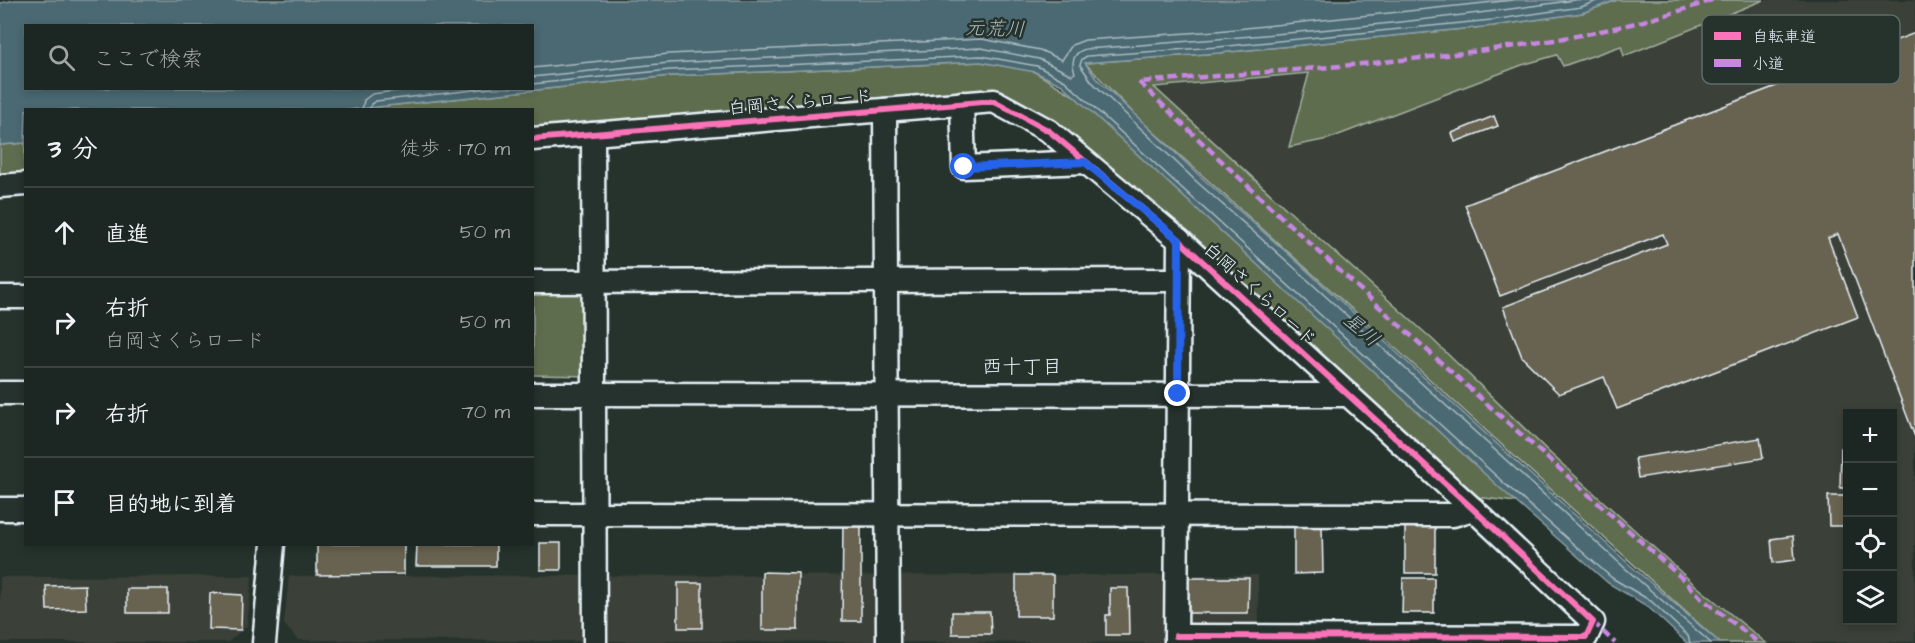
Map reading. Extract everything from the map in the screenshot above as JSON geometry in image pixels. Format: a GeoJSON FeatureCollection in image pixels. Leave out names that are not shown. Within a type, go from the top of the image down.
{"type":"FeatureCollection","features":[{"type":"Feature","properties":{"kind":"street","name":"白岡さくらロード"},"geometry":{"type":"LineString","coordinates":[[534,139],[994,101],[1049,131],[1179,240],[1593,622],[1586,637],[1176,639]]}},
{"type":"Feature","properties":{"kind":"street"},"geometry":{"type":"LineString","coordinates":[[962,103],[964,167],[1085,162]]}},
{"type":"Feature","properties":{"kind":"street"},"geometry":{"type":"LineString","coordinates":[[885,110],[888,643]]}},
{"type":"Feature","properties":{"kind":"street"},"geometry":{"type":"LineString","coordinates":[[593,134],[595,643]]}},
{"type":"Feature","properties":{"kind":"street"},"geometry":{"type":"LineString","coordinates":[[0,186],[24,183]]}},
{"type":"Feature","properties":{"kind":"street"},"geometry":{"type":"LineString","coordinates":[[1176,639],[1179,240]]}},
{"type":"Feature","properties":{"kind":"street"},"geometry":{"type":"LineString","coordinates":[[534,282],[1179,280]]}},
{"type":"Feature","properties":{"kind":"street"},"geometry":{"type":"LineString","coordinates":[[0,297],[24,297]]}},
{"type":"Feature","properties":{"kind":"street"},"geometry":{"type":"LineString","coordinates":[[0,393],[24,393]]}},
{"type":"Feature","properties":{"kind":"street"},"geometry":{"type":"LineString","coordinates":[[534,394],[1349,395]]}},
{"type":"Feature","properties":{"kind":"street"},"geometry":{"type":"LineString","coordinates":[[0,509],[24,509]]}},
{"type":"Feature","properties":{"kind":"street"},"geometry":{"type":"LineString","coordinates":[[534,514],[1454,515],[1473,509]]}},
{"type":"Feature","properties":{"kind":"street"},"geometry":{"type":"LineString","coordinates":[[264,643],[273,546]]}},
{"type":"Feature","properties":{"kind":"shaded area"},"geometry":{"type":"Polygon","coordinates":[[[1725,0],[1915,0],[1915,642],[1766,643],[1694,584],[1551,454],[1432,339],[1154,87],[1358,69],[1725,0]]]}},
{"type":"Feature","properties":{"kind":"shaded area"},"geometry":{"type":"Polygon","coordinates":[[[1258,575],[1259,629],[1169,643],[298,640],[284,624],[289,576],[1258,575]]]}},
{"type":"Feature","properties":{"kind":"shaded area"},"geometry":{"type":"Polygon","coordinates":[[[252,576],[247,626],[228,642],[0,642],[0,577],[252,576]]]}},
{"type":"Feature","properties":{"kind":"green space"},"geometry":{"type":"Polygon","coordinates":[[[1617,0],[1764,0],[1726,15],[1702,15],[1702,25],[1624,56],[1621,46],[1563,66],[1557,55],[1522,65],[1328,139],[1289,147],[1309,73],[1154,87],[1432,339],[1551,454],[1694,584],[1766,643],[1720,643],[1138,118],[1085,63],[1219,53],[1493,26],[1582,13],[1617,0]]]}},
{"type":"Feature","properties":{"kind":"green space"},"geometry":{"type":"Polygon","coordinates":[[[981,62],[1033,71],[1076,97],[1522,503],[1477,497],[1198,244],[994,94],[534,132],[534,108],[367,108],[670,76],[981,62]]]}},
{"type":"Feature","properties":{"kind":"green space"},"geometry":{"type":"Polygon","coordinates":[[[24,143],[24,174],[0,176],[0,145],[24,143]]]}},
{"type":"Feature","properties":{"kind":"green space"},"geometry":{"type":"Polygon","coordinates":[[[534,290],[591,290],[592,376],[534,375],[534,290]]]}},
{"type":"Feature","properties":{"kind":"water"},"geometry":{"type":"Polygon","coordinates":[[[15,0],[1617,0],[1582,13],[1493,26],[1219,53],[1085,63],[1096,78],[1201,177],[1630,565],[1720,643],[1687,643],[1647,606],[1608,583],[1500,488],[1062,85],[1035,72],[981,62],[670,76],[367,108],[24,108],[24,143],[0,145],[0,3],[15,0]]]}},
{"type":"Feature","properties":{"kind":"building"},"geometry":{"type":"Polygon","coordinates":[[[1915,33],[1915,437],[1838,234],[1828,238],[1858,317],[1617,409],[1604,377],[1559,394],[1522,357],[1503,307],[1667,244],[1663,234],[1500,296],[1465,205],[1782,84],[1900,84],[1900,39],[1915,33]]]}},
{"type":"Feature","properties":{"kind":"building"},"geometry":{"type":"Polygon","coordinates":[[[1494,116],[1498,126],[1455,142],[1452,133],[1494,116]]]}},
{"type":"Feature","properties":{"kind":"building"},"geometry":{"type":"Polygon","coordinates":[[[1760,438],[1763,458],[1638,478],[1635,458],[1760,438]]]}},
{"type":"Feature","properties":{"kind":"building"},"geometry":{"type":"Polygon","coordinates":[[[1841,448],[1843,448],[1843,488],[1840,488],[1841,448]]]}},
{"type":"Feature","properties":{"kind":"building"},"geometry":{"type":"Polygon","coordinates":[[[1828,496],[1843,496],[1843,526],[1829,526],[1828,496]]]}},
{"type":"Feature","properties":{"kind":"building"},"geometry":{"type":"Polygon","coordinates":[[[843,518],[861,518],[861,621],[842,621],[843,518]]]}},
{"type":"Feature","properties":{"kind":"building"},"geometry":{"type":"Polygon","coordinates":[[[1294,525],[1322,525],[1323,573],[1294,574],[1294,525]]]}},
{"type":"Feature","properties":{"kind":"building"},"geometry":{"type":"Polygon","coordinates":[[[1405,527],[1435,527],[1435,573],[1405,573],[1405,527]]]}},
{"type":"Feature","properties":{"kind":"building"},"geometry":{"type":"Polygon","coordinates":[[[1793,536],[1795,560],[1773,563],[1771,539],[1793,536]]]}},
{"type":"Feature","properties":{"kind":"building"},"geometry":{"type":"Polygon","coordinates":[[[540,543],[561,543],[561,570],[540,570],[540,543]]]}},
{"type":"Feature","properties":{"kind":"building"},"geometry":{"type":"Polygon","coordinates":[[[317,546],[404,546],[404,574],[317,575],[317,546]]]}},
{"type":"Feature","properties":{"kind":"building"},"geometry":{"type":"Polygon","coordinates":[[[417,546],[496,546],[496,566],[416,566],[417,546]]]}},
{"type":"Feature","properties":{"kind":"building"},"geometry":{"type":"Polygon","coordinates":[[[762,572],[798,573],[798,630],[762,630],[762,572]]]}},
{"type":"Feature","properties":{"kind":"building"},"geometry":{"type":"Polygon","coordinates":[[[1016,575],[1053,575],[1053,616],[1016,616],[1016,575]]]}},
{"type":"Feature","properties":{"kind":"building"},"geometry":{"type":"Polygon","coordinates":[[[1184,578],[1249,578],[1248,613],[1183,613],[1184,578]]]}},
{"type":"Feature","properties":{"kind":"building"},"geometry":{"type":"Polygon","coordinates":[[[1403,578],[1434,578],[1434,613],[1402,613],[1403,578]]]}},
{"type":"Feature","properties":{"kind":"building"},"geometry":{"type":"Polygon","coordinates":[[[678,583],[702,583],[702,628],[678,628],[678,583]]]}},
{"type":"Feature","properties":{"kind":"building"},"geometry":{"type":"Polygon","coordinates":[[[85,585],[86,609],[47,610],[46,586],[85,585]]]}},
{"type":"Feature","properties":{"kind":"building"},"geometry":{"type":"Polygon","coordinates":[[[1110,588],[1128,588],[1129,635],[1106,635],[1106,615],[1110,615],[1110,588]]]}},
{"type":"Feature","properties":{"kind":"building"},"geometry":{"type":"Polygon","coordinates":[[[127,589],[168,589],[168,613],[127,613],[127,589]]]}},
{"type":"Feature","properties":{"kind":"building"},"geometry":{"type":"Polygon","coordinates":[[[210,593],[242,595],[241,630],[209,629],[210,593]]]}},
{"type":"Feature","properties":{"kind":"building"},"geometry":{"type":"Polygon","coordinates":[[[952,612],[990,612],[991,634],[952,634],[952,612]]]}},
{"type":"Feature","properties":{"kind":"marked path"},"geometry":{"type":"LineString","coordinates":[[1712,0],[1626,25],[1567,38],[1508,47],[1351,65],[1139,82],[1341,272],[1684,580],[1701,598],[1759,643]]}},
{"type":"Feature","properties":{"kind":"marked path"},"geometry":{"type":"LineString","coordinates":[[1593,622],[1615,643]]}},
{"type":"Feature","properties":{"kind":"cycle path"},"geometry":{"type":"LineString","coordinates":[[534,139],[994,101],[1049,131],[1179,240],[1593,622],[1586,637],[1176,636]]}},
{"type":"Feature","properties":{"kind":"district","name":"西十丁目"},"geometry":{"type":"Point","coordinates":[1022,366]}},
{"type":"Feature","properties":{"kind":"route"},"geometry":{"type":"LineString","coordinates":[[964,167],[1085,162],[1179,240],[1178,394]]}},
{"type":"Feature","properties":{"kind":"water label","name":"元荒川"},"geometry":{"type":"Point","coordinates":[995,28]}},
{"type":"Feature","properties":{"kind":"water label","name":"星川"},"geometry":{"type":"Point","coordinates":[1362,329]}}]}
